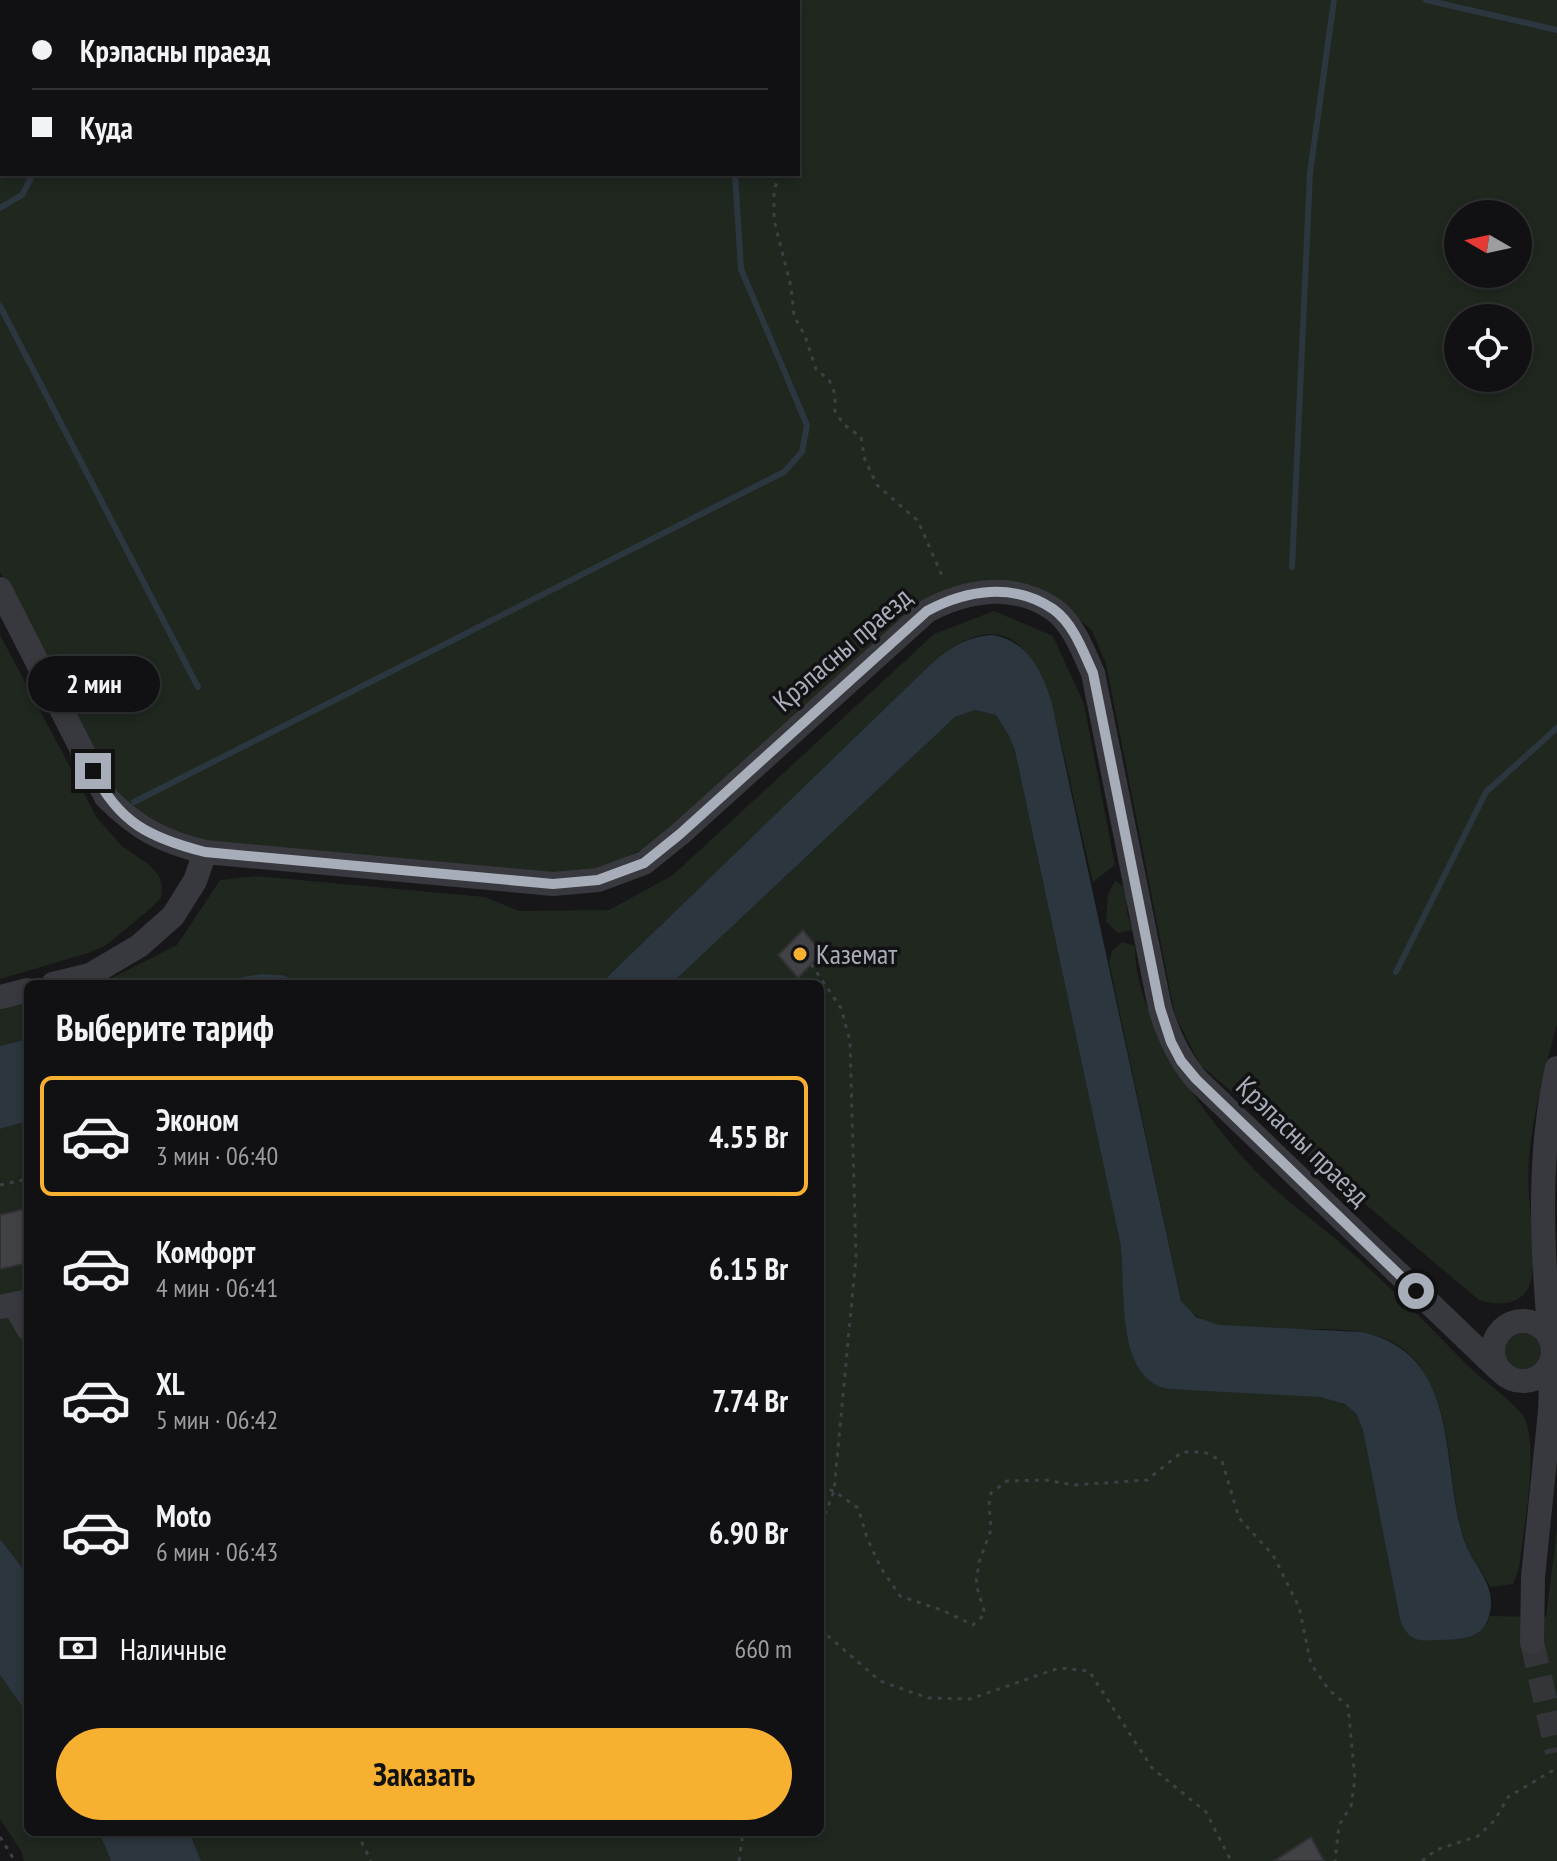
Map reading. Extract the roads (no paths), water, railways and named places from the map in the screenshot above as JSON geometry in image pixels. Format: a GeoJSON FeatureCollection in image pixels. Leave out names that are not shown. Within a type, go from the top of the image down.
{"type":"FeatureCollection","features":[{"type":"Feature","properties":{"kind":"street","name":"Крэпасны праезд"},"geometry":{"type":"LineString","coordinates":[[0,589],[106,797],[128,819],[152,835],[205,852],[553,884],[598,880],[644,863],[927,611],[952,598],[993,591],[1024,597],[1053,609],[1079,641],[1093,673],[1160,1008],[1181,1061],[1438,1312],[1503,1373],[1550,1411]]}},
{"type":"Feature","properties":{"kind":"street"},"geometry":{"type":"LineString","coordinates":[[69,980],[90,975],[139,946],[173,916],[195,881],[205,852]]}},
{"type":"Feature","properties":{"kind":"street"},"geometry":{"type":"LineString","coordinates":[[0,997],[24,991]]}},
{"type":"Feature","properties":{"kind":"street"},"geometry":{"type":"LineString","coordinates":[[1532,1642],[1533,1577],[1550,1411],[1551,1349],[1545,1269],[1544,1163],[1557,1068]]}},
{"type":"Feature","properties":{"kind":"street"},"geometry":{"type":"LineString","coordinates":[[1438,1312],[1481,1329],[1495,1329],[1509,1325],[1528,1321],[1545,1331],[1551,1349],[1542,1374],[1534,1379],[1516,1381],[1503,1373],[1494,1360],[1495,1339],[1509,1325],[1536,1295],[1545,1269]]}},
{"type":"Feature","properties":{"kind":"street"},"geometry":{"type":"LineString","coordinates":[[14,1304],[24,1322]]}},
{"type":"Feature","properties":{"kind":"waterway"},"geometry":{"type":"LineString","coordinates":[[1292,567],[1310,173],[1334,0]]}},
{"type":"Feature","properties":{"kind":"waterway"},"geometry":{"type":"LineString","coordinates":[[1426,0],[1557,30]]}},
{"type":"Feature","properties":{"kind":"waterway"},"geometry":{"type":"LineString","coordinates":[[0,208],[22,195],[32,176]]}},
{"type":"Feature","properties":{"kind":"waterway"},"geometry":{"type":"LineString","coordinates":[[134,802],[784,472],[802,452],[807,425],[741,269],[735,176]]}},
{"type":"Feature","properties":{"kind":"waterway"},"geometry":{"type":"LineString","coordinates":[[0,306],[198,687]]}},
{"type":"Feature","properties":{"kind":"waterway"},"geometry":{"type":"LineString","coordinates":[[1396,972],[1486,792],[1557,728]]}},
{"type":"Feature","properties":{"kind":"tunnel"},"geometry":{"type":"LineString","coordinates":[[1532,1642],[1557,1752]]}},
{"type":"Feature","properties":{"kind":"place","name":"Каземат"},"geometry":{"type":"Point","coordinates":[800,954]}}]}
